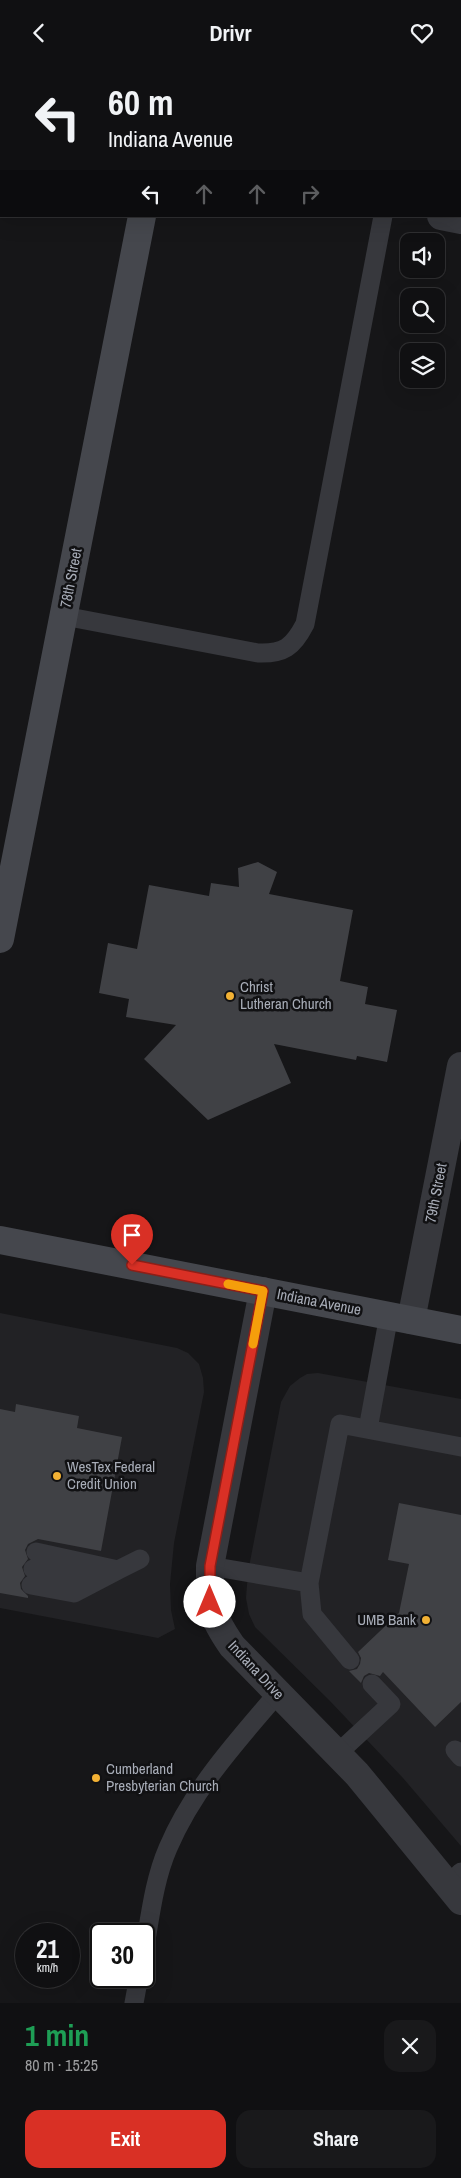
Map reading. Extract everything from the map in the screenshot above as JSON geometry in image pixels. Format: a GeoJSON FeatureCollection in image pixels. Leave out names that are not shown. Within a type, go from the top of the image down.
{"type":"FeatureCollection","features":[{"type":"Feature","properties":{"kind":"street","name":"78th Street"},"geometry":{"type":"LineString","coordinates":[[0,939],[142,217]]}},
{"type":"Feature","properties":{"kind":"street"},"geometry":{"type":"LineString","coordinates":[[446,217],[461,220]]}},
{"type":"Feature","properties":{"kind":"street","name":"79th Street"},"geometry":{"type":"LineString","coordinates":[[400,1318],[461,1066]]}},
{"type":"Feature","properties":{"kind":"street","name":"Indiana Avenue"},"geometry":{"type":"LineString","coordinates":[[0,1240],[461,1330]]}},
{"type":"Feature","properties":{"kind":"street","name":"Indiana Drive"},"geometry":{"type":"LineString","coordinates":[[263,1291],[210,1566],[210,1602],[216,1624],[232,1646],[357,1773],[457,1886]]}},
{"type":"Feature","properties":{"kind":"lane"},"geometry":{"type":"LineString","coordinates":[[64,615],[258,653],[273,654],[288,648],[297,639],[305,624],[383,217]]}},
{"type":"Feature","properties":{"kind":"lane"},"geometry":{"type":"LineString","coordinates":[[368,1429],[400,1318]]}},
{"type":"Feature","properties":{"kind":"lane"},"geometry":{"type":"LineString","coordinates":[[350,1660],[312,1614],[309,1583],[340,1424],[461,1447]]}},
{"type":"Feature","properties":{"kind":"lane"},"geometry":{"type":"LineString","coordinates":[[118,1570],[33,1569],[74,1593],[140,1559]]}},
{"type":"Feature","properties":{"kind":"lane"},"geometry":{"type":"LineString","coordinates":[[210,1566],[309,1583]]}},
{"type":"Feature","properties":{"kind":"lane"},"geometry":{"type":"LineString","coordinates":[[337,1754],[391,1704],[372,1684]]}},
{"type":"Feature","properties":{"kind":"lane"},"geometry":{"type":"LineString","coordinates":[[150,1923],[167,1849],[182,1819],[214,1768],[278,1693]]}},
{"type":"Feature","properties":{"kind":"lane"},"geometry":{"type":"LineString","coordinates":[[134,2003],[137,1988]]}},
{"type":"Feature","properties":{"kind":"shaded area"},"geometry":{"type":"Polygon","coordinates":[[[0,1313],[177,1348],[188,1353],[199,1364],[204,1392],[174,1543],[170,1584],[171,1610],[175,1629],[158,1638],[0,1608],[0,1313]]]}},
{"type":"Feature","properties":{"kind":"shaded area"},"geometry":{"type":"Polygon","coordinates":[[[318,1373],[461,1399],[461,1846],[403,1778],[329,1700],[255,1627],[249,1614],[246,1598],[248,1572],[281,1402],[290,1386],[300,1378],[307,1374],[318,1373]]]}},
{"type":"Feature","properties":{"kind":"building","name":"Christ Lutheran Church"},"geometry":{"type":"Polygon","coordinates":[[[258,862],[277,872],[269,894],[353,910],[340,981],[368,987],[365,1004],[397,1010],[387,1062],[357,1056],[356,1060],[274,1044],[291,1083],[208,1120],[144,1059],[176,1025],[126,1017],[129,999],[99,993],[108,943],[137,949],[149,885],[209,896],[211,883],[239,887],[238,868],[258,862]]]}},
{"type":"Feature","properties":{"kind":"building","name":"WesTex Federal Credit Union"},"geometry":{"type":"Polygon","coordinates":[[[16,1404],[79,1416],[77,1428],[122,1437],[101,1551],[38,1539],[28,1544],[25,1550],[28,1559],[22,1567],[25,1576],[20,1583],[21,1589],[28,1598],[0,1593],[0,1409],[15,1412],[16,1404]]]}},
{"type":"Feature","properties":{"kind":"building","name":"UMB Bank"},"geometry":{"type":"Polygon","coordinates":[[[399,1503],[461,1515],[461,1702],[435,1727],[383,1672],[380,1676],[369,1673],[364,1676],[361,1683],[349,1671],[357,1669],[360,1664],[361,1658],[358,1652],[399,1613],[409,1564],[388,1560],[399,1503]]]}},
{"type":"Feature","properties":{"kind":"slow traffic"},"geometry":{"type":"LineString","coordinates":[[228,1284],[263,1291],[253,1344]]}},
{"type":"Feature","properties":{"kind":"place","name":"Christ Lutheran Church"},"geometry":{"type":"Point","coordinates":[230,996]}},
{"type":"Feature","properties":{"kind":"place","name":"WesTex Federal Credit Union"},"geometry":{"type":"Point","coordinates":[57,1476]}},
{"type":"Feature","properties":{"kind":"place","name":"UMB Bank"},"geometry":{"type":"Point","coordinates":[426,1620]}},
{"type":"Feature","properties":{"kind":"place","name":"Cumberland Presbyterian Church"},"geometry":{"type":"Point","coordinates":[96,1778]}},
{"type":"Feature","properties":{"kind":"route"},"geometry":{"type":"LineString","coordinates":[[132,1265],[263,1291],[210,1566],[210,1602]]}}]}
